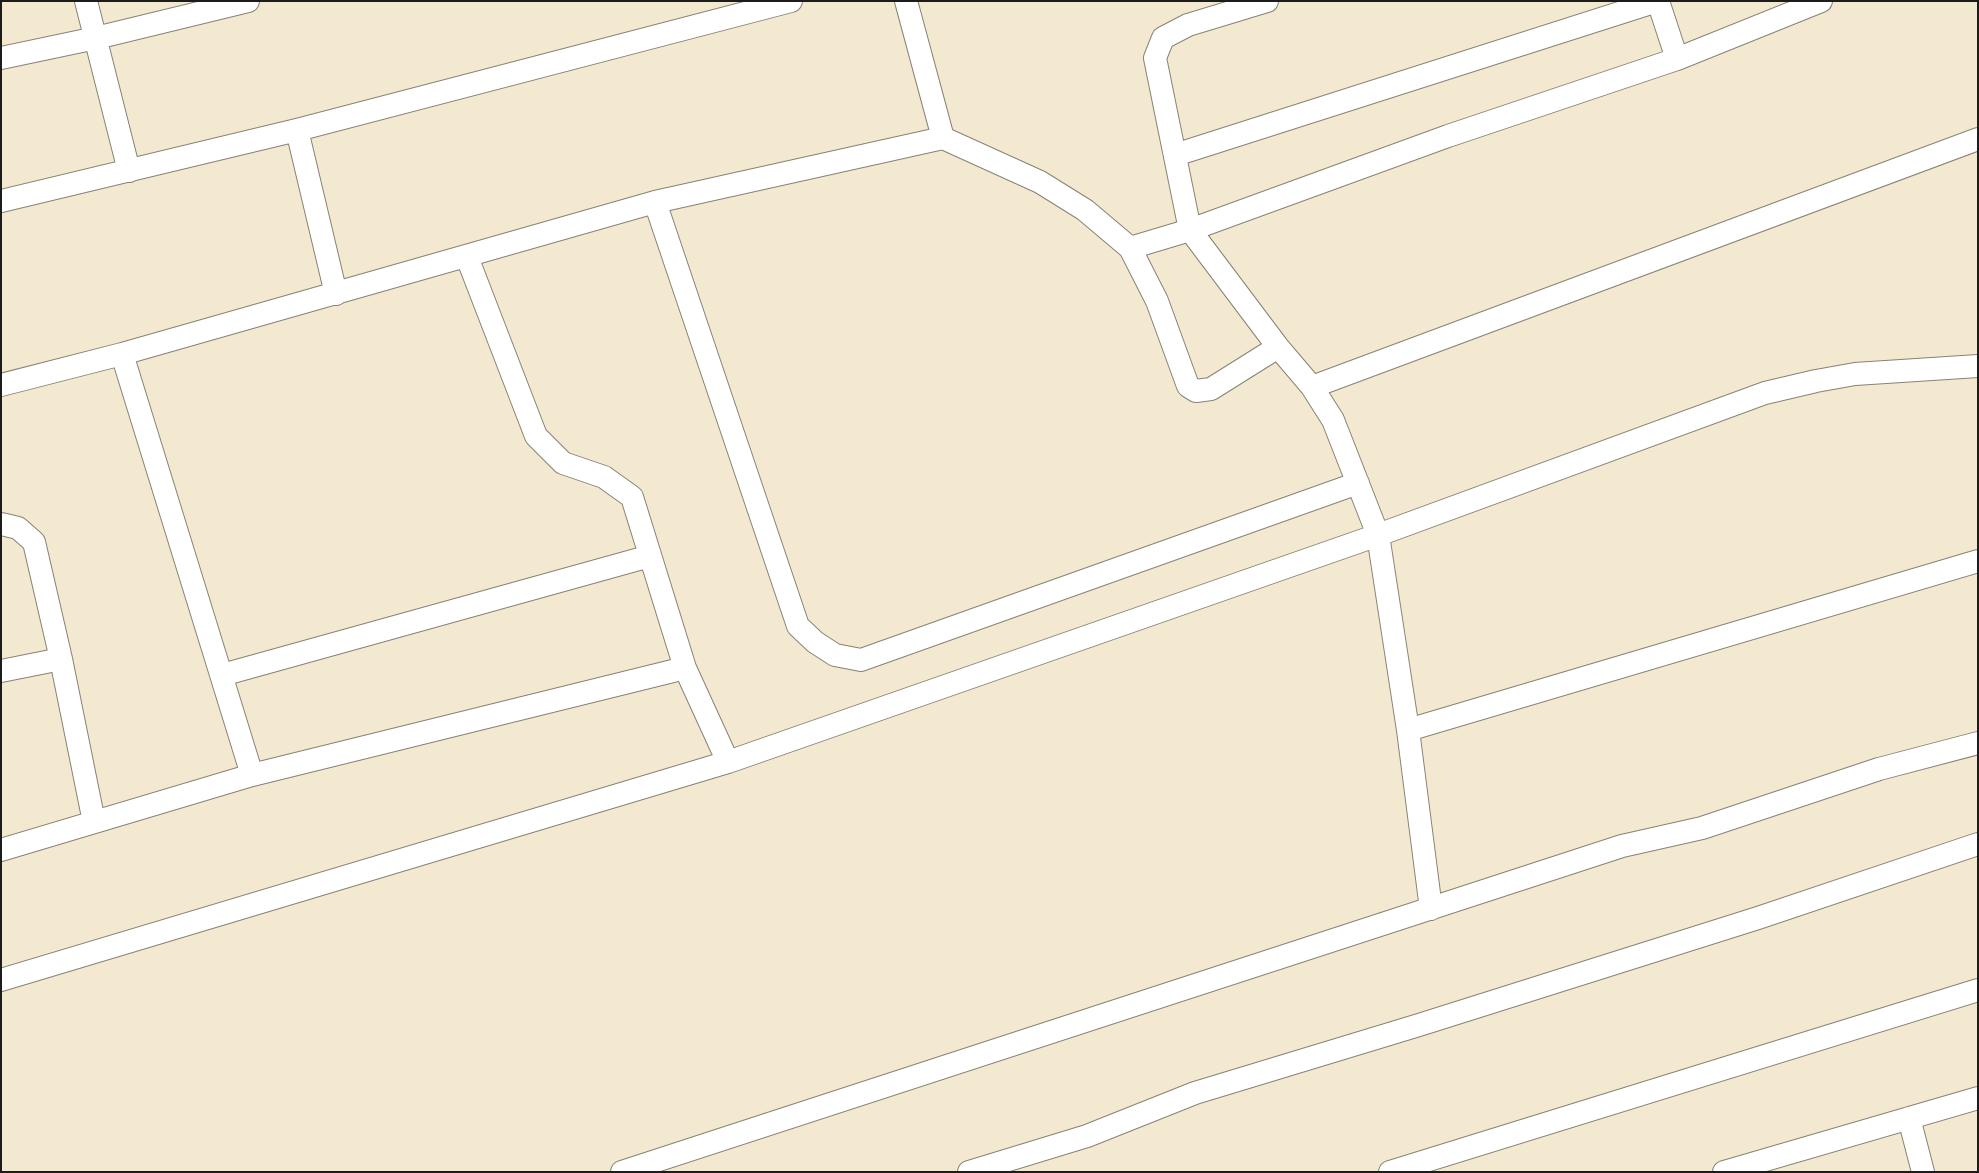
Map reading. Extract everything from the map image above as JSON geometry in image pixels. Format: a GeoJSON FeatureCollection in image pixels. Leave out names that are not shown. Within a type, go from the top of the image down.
{"type":"FeatureCollection","features":[{"type":"Feature","properties":{"kind":"street"},"geometry":{"type":"LineString","coordinates":[[86,1],[129,170]]}},
{"type":"Feature","properties":{"kind":"street"},"geometry":{"type":"LineString","coordinates":[[1,58],[96,38],[248,1]]}},
{"type":"Feature","properties":{"kind":"street"},"geometry":{"type":"LineString","coordinates":[[1,201],[297,130],[791,1]]}},
{"type":"Feature","properties":{"kind":"street"},"geometry":{"type":"LineString","coordinates":[[906,1],[943,138]]}},
{"type":"Feature","properties":{"kind":"street"},"geometry":{"type":"LineString","coordinates":[[1267,1],[1188,25],[1163,38],[1155,58],[1190,230],[1278,347],[1312,387],[1334,420],[1378,535],[1408,730],[1431,909]]}},
{"type":"Feature","properties":{"kind":"street"},"geometry":{"type":"LineString","coordinates":[[1175,155],[1657,1],[1677,59]]}},
{"type":"Feature","properties":{"kind":"street"},"geometry":{"type":"LineString","coordinates":[[1130,248],[1190,230],[1448,136],[1677,59],[1821,1]]}},
{"type":"Feature","properties":{"kind":"street"},"geometry":{"type":"LineString","coordinates":[[297,130],[336,294]]}},
{"type":"Feature","properties":{"kind":"street"},"geometry":{"type":"LineString","coordinates":[[1,385],[122,354],[467,257],[655,202],[943,138],[1040,182],[1085,210],[1130,248],[1157,301],[1188,386],[1196,391],[1211,389],[1278,347]]}},
{"type":"Feature","properties":{"kind":"street"},"geometry":{"type":"LineString","coordinates":[[1312,387],[1978,139]]}},
{"type":"Feature","properties":{"kind":"street"},"geometry":{"type":"LineString","coordinates":[[655,202],[798,626],[814,642],[834,655],[861,660],[1358,483]]}},
{"type":"Feature","properties":{"kind":"street"},"geometry":{"type":"LineString","coordinates":[[467,257],[536,436],[563,463],[604,476],[632,497],[685,668],[728,762]]}},
{"type":"Feature","properties":{"kind":"street"},"geometry":{"type":"LineString","coordinates":[[122,354],[252,775]]}},
{"type":"Feature","properties":{"kind":"street"},"geometry":{"type":"LineString","coordinates":[[1,980],[728,762],[1378,535],[1765,393],[1816,381],[1855,374],[1978,366]]}},
{"type":"Feature","properties":{"kind":"street"},"geometry":{"type":"LineString","coordinates":[[1,524],[18,528],[34,542],[61,659],[94,822]]}},
{"type":"Feature","properties":{"kind":"street"},"geometry":{"type":"LineString","coordinates":[[222,675],[650,556]]}},
{"type":"Feature","properties":{"kind":"street"},"geometry":{"type":"LineString","coordinates":[[1408,730],[1978,560]]}},
{"type":"Feature","properties":{"kind":"street"},"geometry":{"type":"LineString","coordinates":[[1,671],[61,659]]}},
{"type":"Feature","properties":{"kind":"street"},"geometry":{"type":"LineString","coordinates":[[1,850],[252,775],[685,668]]}},
{"type":"Feature","properties":{"kind":"street"},"geometry":{"type":"LineString","coordinates":[[622,1172],[1622,846],[1702,828],[1879,769],[1978,743]]}},
{"type":"Feature","properties":{"kind":"street"},"geometry":{"type":"LineString","coordinates":[[969,1172],[1087,1136],[1195,1093],[1419,1025],[1758,918],[1978,844]]}},
{"type":"Feature","properties":{"kind":"street"},"geometry":{"type":"LineString","coordinates":[[1390,1172],[1978,990]]}},
{"type":"Feature","properties":{"kind":"street"},"geometry":{"type":"LineString","coordinates":[[1724,1172],[1978,1098]]}},
{"type":"Feature","properties":{"kind":"street"},"geometry":{"type":"LineString","coordinates":[[1909,1118],[1923,1172]]}}]}
